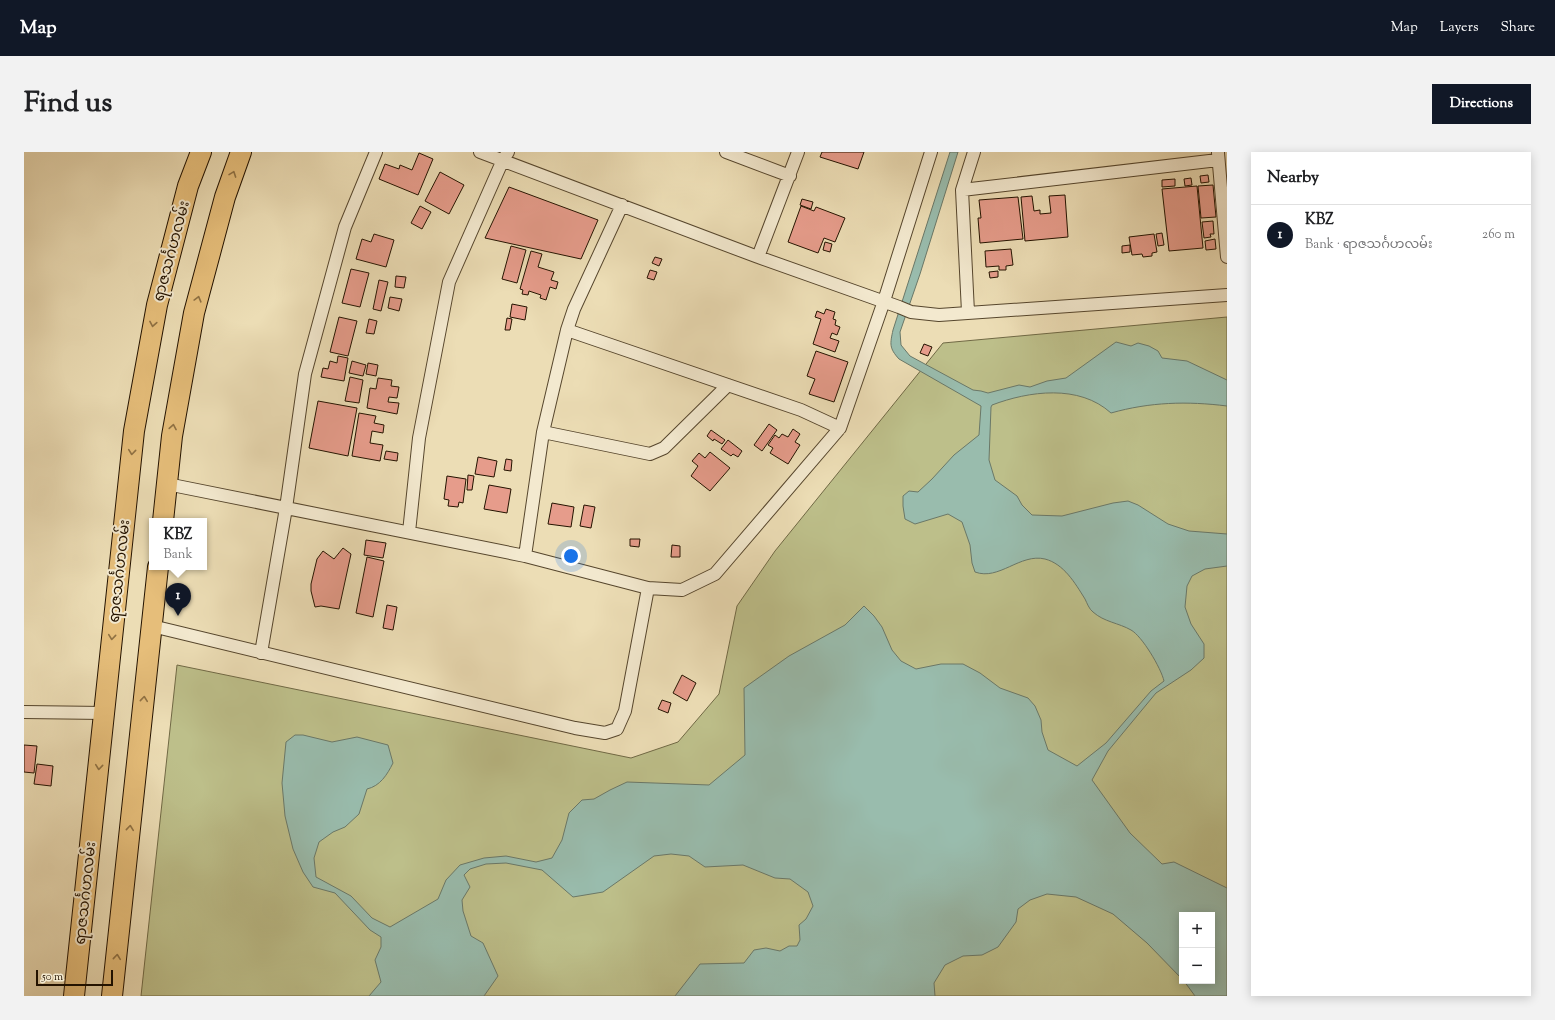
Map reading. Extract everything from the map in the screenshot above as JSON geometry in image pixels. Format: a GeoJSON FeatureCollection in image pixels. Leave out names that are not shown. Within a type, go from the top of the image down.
{"type":"FeatureCollection","features":[{"type":"Feature","properties":{"kind":"main road","name":"ရာဇသင်္ဂဟလမ်း"},"geometry":{"type":"LineString","coordinates":[[74,996],[134,430],[157,304],[188,186],[201,152]]}},
{"type":"Feature","properties":{"kind":"main road"},"geometry":{"type":"LineString","coordinates":[[163,518],[172,436],[194,313],[225,197],[242,152]]}},
{"type":"Feature","properties":{"kind":"main road"},"geometry":{"type":"LineString","coordinates":[[112,996],[158,570]]}},
{"type":"Feature","properties":{"kind":"street"},"geometry":{"type":"LineString","coordinates":[[261,653],[286,508],[305,374],[345,228],[376,152]]}},
{"type":"Feature","properties":{"kind":"street"},"geometry":{"type":"LineString","coordinates":[[480,152],[505,157],[622,205],[758,257],[884,301],[911,312],[939,315],[1227,295]]}},
{"type":"Feature","properties":{"kind":"street"},"geometry":{"type":"LineString","coordinates":[[726,152],[790,176]]}},
{"type":"Feature","properties":{"kind":"street"},"geometry":{"type":"LineString","coordinates":[[758,257],[798,152]]}},
{"type":"Feature","properties":{"kind":"street"},"geometry":{"type":"LineString","coordinates":[[167,484],[525,556],[648,588],[682,590],[715,574],[840,428],[884,301],[931,152]]}},
{"type":"Feature","properties":{"kind":"street"},"geometry":{"type":"LineString","coordinates":[[968,312],[962,190],[974,152]]}},
{"type":"Feature","properties":{"kind":"street"},"geometry":{"type":"LineString","coordinates":[[962,190],[1218,156],[1227,258]]}},
{"type":"Feature","properties":{"kind":"street"},"geometry":{"type":"LineString","coordinates":[[409,532],[419,438],[449,282],[505,157]]}},
{"type":"Feature","properties":{"kind":"street"},"geometry":{"type":"LineString","coordinates":[[525,556],[544,432],[568,330],[574,309],[622,205]]}},
{"type":"Feature","properties":{"kind":"street"},"geometry":{"type":"LineString","coordinates":[[568,330],[801,410],[840,428]]}},
{"type":"Feature","properties":{"kind":"street"},"geometry":{"type":"LineString","coordinates":[[544,432],[650,454],[664,448],[728,386]]}},
{"type":"Feature","properties":{"kind":"street"},"geometry":{"type":"LineString","coordinates":[[152,626],[575,728],[605,733],[617,729],[625,711],[648,588]]}},
{"type":"Feature","properties":{"kind":"street"},"geometry":{"type":"LineString","coordinates":[[24,712],[104,713]]}},
{"type":"Feature","properties":{"kind":"green space"},"geometry":{"type":"Polygon","coordinates":[[[1227,317],[1227,996],[141,996],[177,665],[631,758],[678,742],[719,694],[737,606],[775,551],[943,343],[1227,317]]]}},
{"type":"Feature","properties":{"kind":"shaded area"},"geometry":{"type":"Polygon","coordinates":[[[950,152],[958,152],[920,274],[900,332],[901,345],[910,356],[973,390],[988,393],[1019,385],[1030,387],[1047,381],[1066,378],[1116,342],[1131,346],[1138,343],[1149,346],[1158,351],[1162,358],[1187,361],[1227,380],[1227,406],[1183,403],[1154,405],[1111,413],[1098,404],[1069,394],[1037,394],[1006,400],[992,405],[991,407],[989,460],[995,480],[1017,496],[1022,505],[1032,515],[1062,516],[1113,503],[1128,501],[1138,505],[1168,524],[1189,531],[1227,534],[1227,566],[1205,569],[1192,576],[1187,586],[1185,607],[1191,624],[1204,644],[1204,658],[1191,670],[1156,693],[1108,751],[1092,780],[1130,833],[1162,864],[1174,862],[1227,888],[1227,996],[1195,996],[1186,984],[1215,984],[1215,912],[1179,912],[1179,976],[1147,943],[1113,914],[1076,897],[1047,894],[1030,900],[1018,909],[1016,922],[998,947],[982,955],[963,956],[945,965],[934,983],[935,996],[675,996],[700,964],[744,963],[754,950],[766,948],[780,951],[789,946],[797,946],[800,940],[799,925],[806,919],[813,906],[808,892],[790,879],[775,878],[743,865],[705,867],[689,856],[671,854],[654,856],[603,892],[573,897],[542,870],[506,863],[486,864],[470,869],[464,875],[470,887],[462,900],[463,911],[471,936],[483,943],[498,976],[484,996],[369,996],[381,982],[375,960],[381,947],[381,937],[370,930],[335,893],[313,887],[303,872],[293,849],[285,816],[282,783],[286,742],[295,735],[303,735],[332,742],[357,737],[388,745],[393,763],[388,772],[379,783],[372,788],[367,789],[359,814],[345,827],[333,832],[319,842],[314,858],[316,877],[351,896],[372,918],[390,927],[438,899],[446,880],[460,865],[484,858],[506,856],[536,862],[552,858],[562,840],[569,813],[582,800],[594,799],[627,782],[709,785],[745,755],[744,688],[789,656],[845,625],[864,606],[882,627],[892,650],[901,661],[916,669],[941,664],[963,664],[980,673],[1000,688],[1028,698],[1035,706],[1041,720],[1042,732],[1048,750],[1077,766],[1106,743],[1151,691],[1164,681],[1155,661],[1135,633],[1102,618],[1092,611],[1073,581],[1058,565],[1052,561],[1036,558],[1018,563],[993,573],[984,574],[975,572],[972,563],[970,545],[962,522],[948,514],[915,524],[905,519],[903,496],[909,491],[918,492],[954,455],[979,435],[981,406],[899,359],[893,352],[891,346],[893,330],[950,152]]]}},
{"type":"Feature","properties":{"kind":"building"},"geometry":{"type":"Polygon","coordinates":[[[822,152],[864,152],[858,169],[820,157],[822,152]]]}},
{"type":"Feature","properties":{"kind":"building"},"geometry":{"type":"Polygon","coordinates":[[[419,153],[433,159],[418,195],[379,179],[385,164],[399,169],[400,165],[412,170],[419,153]]]}},
{"type":"Feature","properties":{"kind":"building"},"geometry":{"type":"Polygon","coordinates":[[[440,172],[464,185],[449,214],[425,201],[440,172]]]}},
{"type":"Feature","properties":{"kind":"building"},"geometry":{"type":"Polygon","coordinates":[[[1208,175],[1209,182],[1201,183],[1200,176],[1208,175]]]}},
{"type":"Feature","properties":{"kind":"building"},"geometry":{"type":"Polygon","coordinates":[[[1191,178],[1192,185],[1185,186],[1184,179],[1191,178]]]}},
{"type":"Feature","properties":{"kind":"building"},"geometry":{"type":"Polygon","coordinates":[[[1175,179],[1175,186],[1162,187],[1162,180],[1175,179]]]}},
{"type":"Feature","properties":{"kind":"building"},"geometry":{"type":"Polygon","coordinates":[[[1213,185],[1216,217],[1201,218],[1198,186],[1213,185]]]}},
{"type":"Feature","properties":{"kind":"building"},"geometry":{"type":"Polygon","coordinates":[[[1197,186],[1203,248],[1169,251],[1162,189],[1197,186]]]}},
{"type":"Feature","properties":{"kind":"building"},"geometry":{"type":"Polygon","coordinates":[[[509,187],[598,220],[581,259],[485,238],[509,187]]]}},
{"type":"Feature","properties":{"kind":"building"},"geometry":{"type":"Polygon","coordinates":[[[1065,195],[1068,237],[1025,241],[1021,197],[1032,196],[1034,211],[1040,210],[1040,214],[1051,213],[1049,196],[1065,195]]]}},
{"type":"Feature","properties":{"kind":"building"},"geometry":{"type":"Polygon","coordinates":[[[1018,197],[1023,239],[980,243],[978,218],[981,218],[979,200],[1018,197]]]}},
{"type":"Feature","properties":{"kind":"building"},"geometry":{"type":"Polygon","coordinates":[[[802,199],[813,202],[811,209],[800,205],[802,199]]]}},
{"type":"Feature","properties":{"kind":"building"},"geometry":{"type":"Polygon","coordinates":[[[420,206],[431,212],[422,229],[411,223],[420,206]]]}},
{"type":"Feature","properties":{"kind":"building"},"geometry":{"type":"Polygon","coordinates":[[[801,206],[814,211],[816,207],[845,218],[835,242],[824,238],[818,253],[788,242],[801,206]]]}},
{"type":"Feature","properties":{"kind":"building"},"geometry":{"type":"Polygon","coordinates":[[[1213,221],[1214,234],[1210,234],[1211,237],[1204,238],[1202,222],[1213,221]]]}},
{"type":"Feature","properties":{"kind":"building"},"geometry":{"type":"Polygon","coordinates":[[[1162,233],[1164,245],[1158,246],[1156,234],[1162,233]]]}},
{"type":"Feature","properties":{"kind":"building"},"geometry":{"type":"Polygon","coordinates":[[[374,234],[394,240],[386,267],[356,259],[362,239],[371,242],[374,234]]]}},
{"type":"Feature","properties":{"kind":"building"},"geometry":{"type":"Polygon","coordinates":[[[1154,234],[1157,252],[1152,253],[1152,256],[1143,257],[1142,254],[1132,255],[1129,237],[1154,234]]]}},
{"type":"Feature","properties":{"kind":"building"},"geometry":{"type":"Polygon","coordinates":[[[1215,239],[1216,249],[1206,250],[1205,241],[1215,239]]]}},
{"type":"Feature","properties":{"kind":"building"},"geometry":{"type":"Polygon","coordinates":[[[825,242],[832,244],[830,252],[823,250],[825,242]]]}},
{"type":"Feature","properties":{"kind":"building"},"geometry":{"type":"Polygon","coordinates":[[[1130,245],[1130,252],[1122,253],[1122,246],[1130,245]]]}},
{"type":"Feature","properties":{"kind":"building"},"geometry":{"type":"Polygon","coordinates":[[[511,246],[526,250],[517,283],[502,279],[511,246]]]}},
{"type":"Feature","properties":{"kind":"building"},"geometry":{"type":"Polygon","coordinates":[[[1011,249],[1013,265],[1006,266],[1006,270],[999,270],[999,266],[986,267],[985,251],[1011,249]]]}},
{"type":"Feature","properties":{"kind":"building"},"geometry":{"type":"Polygon","coordinates":[[[531,251],[542,254],[538,267],[554,272],[551,280],[558,282],[556,289],[550,287],[546,300],[540,298],[541,295],[529,291],[528,295],[522,294],[523,290],[520,289],[531,251]]]}},
{"type":"Feature","properties":{"kind":"building"},"geometry":{"type":"Polygon","coordinates":[[[655,257],[662,259],[659,266],[652,263],[655,257]]]}},
{"type":"Feature","properties":{"kind":"building"},"geometry":{"type":"Polygon","coordinates":[[[351,269],[369,273],[360,307],[342,303],[351,269]]]}},
{"type":"Feature","properties":{"kind":"building"},"geometry":{"type":"Polygon","coordinates":[[[650,270],[657,272],[654,280],[647,278],[650,270]]]}},
{"type":"Feature","properties":{"kind":"building"},"geometry":{"type":"Polygon","coordinates":[[[998,271],[998,277],[990,278],[989,272],[998,271]]]}},
{"type":"Feature","properties":{"kind":"building"},"geometry":{"type":"Polygon","coordinates":[[[396,276],[406,277],[404,288],[395,287],[396,276]]]}},
{"type":"Feature","properties":{"kind":"building"},"geometry":{"type":"Polygon","coordinates":[[[379,280],[388,282],[381,311],[373,309],[379,280]]]}},
{"type":"Feature","properties":{"kind":"building"},"geometry":{"type":"Polygon","coordinates":[[[390,297],[402,299],[399,311],[388,308],[390,297]]]}},
{"type":"Feature","properties":{"kind":"building"},"geometry":{"type":"Polygon","coordinates":[[[512,304],[527,307],[525,320],[510,317],[512,304]]]}},
{"type":"Feature","properties":{"kind":"building"},"geometry":{"type":"Polygon","coordinates":[[[826,309],[835,312],[833,319],[836,320],[835,325],[840,327],[837,335],[832,333],[830,338],[839,341],[835,352],[813,344],[821,319],[815,317],[817,311],[824,314],[826,309]]]}},
{"type":"Feature","properties":{"kind":"building"},"geometry":{"type":"Polygon","coordinates":[[[339,317],[357,321],[348,356],[330,352],[339,317]]]}},
{"type":"Feature","properties":{"kind":"building"},"geometry":{"type":"Polygon","coordinates":[[[507,318],[512,319],[510,330],[505,330],[507,318]]]}},
{"type":"Feature","properties":{"kind":"building"},"geometry":{"type":"Polygon","coordinates":[[[369,319],[377,321],[374,334],[366,333],[369,319]]]}},
{"type":"Feature","properties":{"kind":"building"},"geometry":{"type":"Polygon","coordinates":[[[924,344],[932,347],[928,356],[920,353],[924,344]]]}},
{"type":"Feature","properties":{"kind":"building"},"geometry":{"type":"Polygon","coordinates":[[[816,351],[848,362],[834,402],[809,394],[815,379],[807,376],[816,351]]]}},
{"type":"Feature","properties":{"kind":"building"},"geometry":{"type":"Polygon","coordinates":[[[338,356],[348,358],[344,381],[321,377],[323,368],[328,369],[330,361],[337,363],[338,356]]]}},
{"type":"Feature","properties":{"kind":"building"},"geometry":{"type":"Polygon","coordinates":[[[352,361],[366,365],[363,376],[349,373],[352,361]]]}},
{"type":"Feature","properties":{"kind":"building"},"geometry":{"type":"Polygon","coordinates":[[[368,363],[378,365],[376,376],[366,374],[368,363]]]}},
{"type":"Feature","properties":{"kind":"building"},"geometry":{"type":"Polygon","coordinates":[[[350,377],[363,380],[359,403],[345,401],[350,377]]]}},
{"type":"Feature","properties":{"kind":"building"},"geometry":{"type":"Polygon","coordinates":[[[378,378],[392,380],[391,386],[399,387],[397,398],[389,397],[388,402],[399,403],[397,414],[367,408],[370,388],[376,389],[378,378]]]}},
{"type":"Feature","properties":{"kind":"building"},"geometry":{"type":"Polygon","coordinates":[[[318,401],[357,408],[348,456],[309,448],[318,401]]]}},
{"type":"Feature","properties":{"kind":"building"},"geometry":{"type":"Polygon","coordinates":[[[359,413],[376,416],[374,423],[384,425],[383,433],[372,431],[370,443],[383,445],[380,461],[352,456],[359,413]]]}},
{"type":"Feature","properties":{"kind":"building"},"geometry":{"type":"Polygon","coordinates":[[[769,424],[777,430],[762,451],[754,445],[769,424]]]}},
{"type":"Feature","properties":{"kind":"building"},"geometry":{"type":"Polygon","coordinates":[[[793,429],[800,434],[795,442],[800,445],[788,464],[770,453],[773,448],[768,445],[775,435],[779,438],[782,434],[788,437],[793,429]]]}},
{"type":"Feature","properties":{"kind":"building"},"geometry":{"type":"Polygon","coordinates":[[[711,430],[725,440],[722,444],[714,439],[713,441],[707,436],[711,430]]]}},
{"type":"Feature","properties":{"kind":"building"},"geometry":{"type":"Polygon","coordinates":[[[728,440],[742,451],[738,457],[733,454],[731,456],[721,449],[728,440]]]}},
{"type":"Feature","properties":{"kind":"building"},"geometry":{"type":"Polygon","coordinates":[[[386,451],[398,453],[397,461],[384,459],[386,451]]]}},
{"type":"Feature","properties":{"kind":"building"},"geometry":{"type":"Polygon","coordinates":[[[710,452],[730,468],[710,491],[691,476],[698,466],[692,461],[699,453],[705,458],[710,452]]]}},
{"type":"Feature","properties":{"kind":"building"},"geometry":{"type":"Polygon","coordinates":[[[478,457],[497,461],[494,477],[475,474],[478,457]]]}},
{"type":"Feature","properties":{"kind":"building"},"geometry":{"type":"Polygon","coordinates":[[[506,459],[512,460],[511,471],[504,470],[506,459]]]}},
{"type":"Feature","properties":{"kind":"building"},"geometry":{"type":"Polygon","coordinates":[[[468,475],[474,476],[472,490],[467,490],[468,475]]]}},
{"type":"Feature","properties":{"kind":"building"},"geometry":{"type":"Polygon","coordinates":[[[447,476],[466,479],[463,503],[459,502],[458,507],[448,506],[449,500],[444,499],[447,476]]]}},
{"type":"Feature","properties":{"kind":"building"},"geometry":{"type":"Polygon","coordinates":[[[489,485],[511,489],[507,513],[484,509],[489,485]]]}},
{"type":"Feature","properties":{"kind":"building"},"geometry":{"type":"Polygon","coordinates":[[[552,503],[574,507],[571,527],[548,524],[552,503]]]}},
{"type":"Feature","properties":{"kind":"building"},"geometry":{"type":"Polygon","coordinates":[[[584,505],[595,507],[591,528],[580,526],[584,505]]]}},
{"type":"Feature","properties":{"kind":"building"},"geometry":{"type":"Polygon","coordinates":[[[630,539],[640,539],[639,547],[630,546],[630,539]]]}},
{"type":"Feature","properties":{"kind":"building"},"geometry":{"type":"Polygon","coordinates":[[[366,540],[386,543],[383,558],[364,555],[366,540]]]}},
{"type":"Feature","properties":{"kind":"building"},"geometry":{"type":"Polygon","coordinates":[[[672,545],[680,546],[680,557],[671,557],[672,545]]]}},
{"type":"Feature","properties":{"kind":"building"},"geometry":{"type":"Polygon","coordinates":[[[343,548],[351,554],[339,609],[321,606],[315,607],[311,584],[317,559],[323,551],[334,559],[343,548]]]}},
{"type":"Feature","properties":{"kind":"building"},"geometry":{"type":"Polygon","coordinates":[[[367,557],[384,561],[373,617],[356,613],[367,557]]]}},
{"type":"Feature","properties":{"kind":"building"},"geometry":{"type":"Polygon","coordinates":[[[387,605],[397,607],[393,630],[383,628],[387,605]]]}},
{"type":"Feature","properties":{"kind":"building"},"geometry":{"type":"Polygon","coordinates":[[[682,675],[696,683],[687,701],[673,693],[682,675]]]}},
{"type":"Feature","properties":{"kind":"building"},"geometry":{"type":"Polygon","coordinates":[[[662,700],[671,703],[668,713],[658,709],[662,700]]]}},
{"type":"Feature","properties":{"kind":"building"},"geometry":{"type":"Polygon","coordinates":[[[24,745],[37,746],[34,773],[24,772],[24,745]]]}},
{"type":"Feature","properties":{"kind":"building"},"geometry":{"type":"Polygon","coordinates":[[[37,764],[53,766],[51,786],[34,784],[37,764]]]}},
{"type":"Feature","properties":{"kind":"place","name":"KBZ"},"geometry":{"type":"Point","coordinates":[178,616]}}]}
